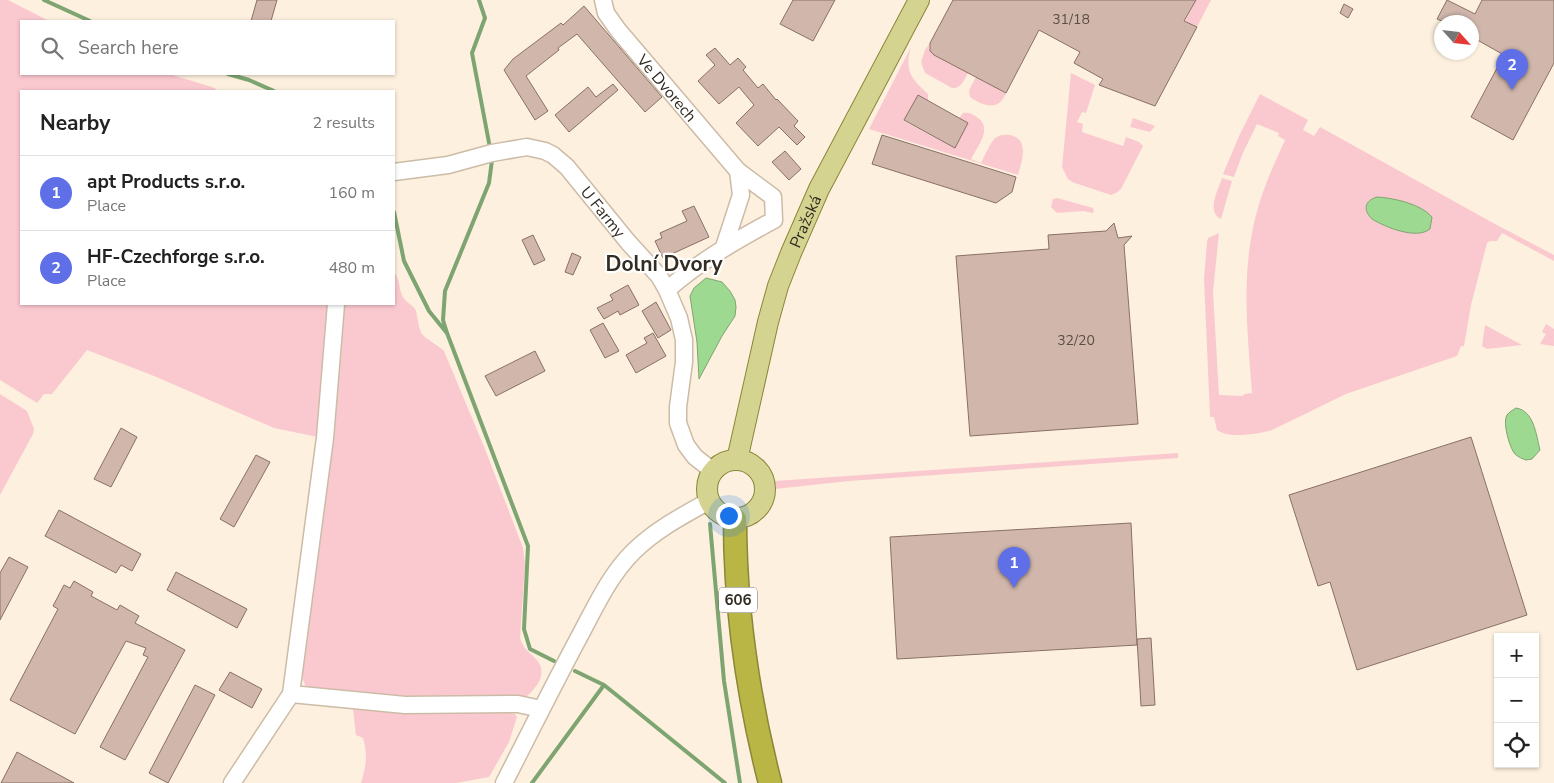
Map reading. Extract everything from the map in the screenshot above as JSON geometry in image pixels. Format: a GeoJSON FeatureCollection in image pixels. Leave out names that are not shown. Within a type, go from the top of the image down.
{"type":"FeatureCollection","features":[{"type":"Feature","properties":{"kind":"highway","name":"606"},"geometry":{"type":"LineString","coordinates":[[735,519],[735,559],[740,623],[748,680],[770,783]]}},
{"type":"Feature","properties":{"kind":"main road","name":"Pražská"},"geometry":{"type":"LineString","coordinates":[[737,460],[778,286],[819,189],[918,0]]}},
{"type":"Feature","properties":{"kind":"main road"},"geometry":{"type":"LineString","coordinates":[[737,460],[744,461],[757,469],[764,483],[765,491],[764,500],[759,508],[744,518],[735,519],[719,514],[713,508],[706,494],[706,486],[713,471],[720,465],[728,461],[737,460]]}},
{"type":"Feature","properties":{"kind":"street","name":"Ve Dvorech"},"geometry":{"type":"LineString","coordinates":[[603,0],[606,13],[618,30],[738,171],[773,197],[774,220],[724,247],[683,275],[667,290]]}},
{"type":"Feature","properties":{"kind":"street","name":"U Farmy"},"geometry":{"type":"LineString","coordinates":[[395,172],[448,166],[527,147],[545,151],[567,167],[628,242],[659,276],[667,290],[679,318],[684,340],[685,356],[678,407],[678,423],[686,445],[695,457],[713,471]]}},
{"type":"Feature","properties":{"kind":"street"},"geometry":{"type":"LineString","coordinates":[[724,247],[741,195],[738,171]]}},
{"type":"Feature","properties":{"kind":"street"},"geometry":{"type":"LineString","coordinates":[[232,783],[292,694],[325,438],[336,305]]}},
{"type":"Feature","properties":{"kind":"street"},"geometry":{"type":"LineString","coordinates":[[504,783],[605,588],[621,565],[654,534],[709,501]]}},
{"type":"Feature","properties":{"kind":"street"},"geometry":{"type":"LineString","coordinates":[[292,694],[406,705],[518,704],[541,709]]}},
{"type":"Feature","properties":{"kind":"shaded area"},"geometry":{"type":"Polygon","coordinates":[[[0,0],[8,0],[47,20],[20,20],[20,75],[172,75],[217,90],[20,90],[20,305],[330,305],[318,437],[274,428],[154,376],[87,350],[52,394],[44,394],[37,403],[0,380],[0,0]]]}},
{"type":"Feature","properties":{"kind":"shaded area"},"geometry":{"type":"Polygon","coordinates":[[[1196,0],[1211,0],[1197,27],[1185,21],[1196,0]]]}},
{"type":"Feature","properties":{"kind":"shaded area"},"geometry":{"type":"Polygon","coordinates":[[[930,43],[929,49],[934,55],[968,73],[962,84],[958,87],[952,88],[925,73],[921,62],[925,50],[930,43]]]}},
{"type":"Feature","properties":{"kind":"shaded area"},"geometry":{"type":"Polygon","coordinates":[[[911,47],[908,62],[910,73],[928,94],[928,101],[918,96],[904,121],[955,148],[968,123],[959,118],[963,113],[973,114],[982,122],[984,133],[971,159],[981,163],[995,138],[1002,135],[1010,135],[1021,142],[1023,147],[1018,175],[869,129],[911,47]]]}},
{"type":"Feature","properties":{"kind":"shaded area"},"geometry":{"type":"Polygon","coordinates":[[[1071,73],[1095,85],[1086,113],[1082,112],[1077,122],[1083,124],[1082,132],[1123,146],[1126,137],[1139,142],[1143,146],[1121,189],[1111,195],[1072,182],[1068,179],[1062,167],[1071,73]]]}},
{"type":"Feature","properties":{"kind":"shaded area"},"geometry":{"type":"Polygon","coordinates":[[[976,77],[1006,93],[1003,99],[995,105],[985,105],[970,97],[969,90],[976,77]]]}},
{"type":"Feature","properties":{"kind":"shaded area"},"geometry":{"type":"Polygon","coordinates":[[[1260,94],[1308,120],[1303,130],[1314,136],[1320,127],[1554,255],[1554,261],[1502,233],[1497,241],[1487,243],[1471,305],[1464,346],[1461,346],[1457,356],[1346,394],[1272,430],[1236,435],[1222,433],[1217,430],[1214,417],[1210,417],[1204,279],[1208,238],[1219,233],[1213,292],[1219,395],[1243,396],[1244,394],[1252,393],[1247,313],[1249,253],[1261,197],[1285,140],[1278,136],[1279,133],[1257,124],[1234,177],[1223,174],[1260,94]]]}},
{"type":"Feature","properties":{"kind":"shaded area"},"geometry":{"type":"Polygon","coordinates":[[[1133,118],[1155,126],[1150,132],[1130,127],[1133,118]]]}},
{"type":"Feature","properties":{"kind":"shaded area"},"geometry":{"type":"Polygon","coordinates":[[[1222,178],[1232,181],[1221,219],[1214,211],[1214,200],[1222,178]]]}},
{"type":"Feature","properties":{"kind":"shaded area"},"geometry":{"type":"Polygon","coordinates":[[[1377,197],[1399,200],[1427,212],[1432,217],[1430,229],[1424,232],[1409,233],[1392,229],[1372,219],[1367,212],[1366,206],[1369,201],[1377,197]]]}},
{"type":"Feature","properties":{"kind":"shaded area"},"geometry":{"type":"Polygon","coordinates":[[[1057,198],[1093,208],[1093,213],[1083,211],[1057,213],[1051,207],[1053,199],[1057,198]]]}},
{"type":"Feature","properties":{"kind":"shaded area"},"geometry":{"type":"Polygon","coordinates":[[[395,274],[403,297],[416,311],[422,334],[444,351],[485,449],[523,548],[525,564],[520,638],[524,647],[537,660],[541,668],[538,683],[525,698],[398,700],[306,687],[302,677],[340,327],[345,305],[395,305],[395,274]]]}},
{"type":"Feature","properties":{"kind":"shaded area"},"geometry":{"type":"Polygon","coordinates":[[[706,278],[722,282],[730,291],[735,300],[736,307],[735,316],[699,379],[697,342],[690,296],[694,288],[706,278]]]}},
{"type":"Feature","properties":{"kind":"shaded area"},"geometry":{"type":"Polygon","coordinates":[[[1546,324],[1554,329],[1554,346],[1540,344],[1546,334],[1542,332],[1546,324]]]}},
{"type":"Feature","properties":{"kind":"shaded area"},"geometry":{"type":"Polygon","coordinates":[[[1485,325],[1522,345],[1487,349],[1482,346],[1485,325]]]}},
{"type":"Feature","properties":{"kind":"shaded area"},"geometry":{"type":"Polygon","coordinates":[[[0,394],[27,411],[34,429],[0,495],[0,394]]]}},
{"type":"Feature","properties":{"kind":"shaded area"},"geometry":{"type":"Polygon","coordinates":[[[1516,408],[1527,414],[1535,430],[1540,450],[1532,459],[1526,460],[1516,455],[1509,441],[1505,423],[1506,418],[1516,408]]]}},
{"type":"Feature","properties":{"kind":"shaded area"},"geometry":{"type":"Polygon","coordinates":[[[1178,453],[1178,458],[849,481],[775,489],[775,481],[1178,453]]]}},
{"type":"Feature","properties":{"kind":"shaded area"},"geometry":{"type":"Polygon","coordinates":[[[353,709],[503,710],[515,714],[517,717],[509,742],[489,777],[456,783],[361,783],[366,750],[363,738],[356,735],[353,709]]]}},
{"type":"Feature","properties":{"kind":"building"},"geometry":{"type":"Polygon","coordinates":[[[257,0],[277,0],[271,20],[251,20],[257,0]]]}},
{"type":"Feature","properties":{"kind":"building"},"geometry":{"type":"Polygon","coordinates":[[[793,0],[835,0],[813,41],[780,24],[793,0]]]}},
{"type":"Feature","properties":{"kind":"building"},"geometry":{"type":"Polygon","coordinates":[[[953,0],[1196,0],[1184,21],[1197,27],[1155,106],[1099,85],[1103,79],[1074,63],[1080,52],[1039,30],[1006,93],[934,55],[930,51],[930,43],[953,0]]]}},
{"type":"Feature","properties":{"kind":"building"},"geometry":{"type":"Polygon","coordinates":[[[1447,0],[1475,14],[1482,0],[1554,0],[1554,63],[1513,140],[1471,117],[1504,55],[1479,41],[1479,15],[1439,15],[1447,0]]]}},
{"type":"Feature","properties":{"kind":"building"},"geometry":{"type":"Polygon","coordinates":[[[1344,4],[1353,9],[1348,18],[1340,13],[1344,4]]]}},
{"type":"Feature","properties":{"kind":"building"},"geometry":{"type":"Polygon","coordinates":[[[584,6],[662,97],[645,112],[577,34],[526,76],[548,111],[535,120],[504,70],[513,59],[561,23],[563,25],[584,6]]]}},
{"type":"Feature","properties":{"kind":"building"},"geometry":{"type":"Polygon","coordinates":[[[715,48],[730,65],[738,58],[746,67],[743,70],[758,88],[763,84],[776,100],[798,121],[794,126],[805,137],[797,145],[779,127],[758,146],[736,123],[754,105],[739,87],[719,104],[698,81],[715,65],[706,55],[715,48]]]}},
{"type":"Feature","properties":{"kind":"building"},"geometry":{"type":"Polygon","coordinates":[[[613,84],[618,90],[569,132],[555,115],[588,87],[596,97],[613,84]]]}},
{"type":"Feature","properties":{"kind":"building"},"geometry":{"type":"Polygon","coordinates":[[[918,95],[968,123],[955,148],[904,120],[918,95]]]}},
{"type":"Feature","properties":{"kind":"building"},"geometry":{"type":"Polygon","coordinates":[[[882,135],[1016,177],[1012,192],[996,203],[872,164],[882,135]]]}},
{"type":"Feature","properties":{"kind":"building"},"geometry":{"type":"Polygon","coordinates":[[[785,151],[801,169],[789,180],[772,162],[785,151]]]}},
{"type":"Feature","properties":{"kind":"building"},"geometry":{"type":"Polygon","coordinates":[[[694,206],[709,237],[663,258],[655,241],[662,238],[660,233],[687,221],[682,211],[694,206]]]}},
{"type":"Feature","properties":{"kind":"building"},"geometry":{"type":"Polygon","coordinates":[[[1114,223],[1118,238],[1132,236],[1124,245],[1138,424],[970,436],[956,256],[1049,249],[1048,235],[1106,231],[1114,223]]]}},
{"type":"Feature","properties":{"kind":"building"},"geometry":{"type":"Polygon","coordinates":[[[533,235],[545,260],[534,265],[522,240],[533,235]]]}},
{"type":"Feature","properties":{"kind":"building"},"geometry":{"type":"Polygon","coordinates":[[[572,253],[581,257],[573,275],[565,272],[572,253]]]}},
{"type":"Feature","properties":{"kind":"building"},"geometry":{"type":"Polygon","coordinates":[[[628,285],[639,305],[620,315],[618,311],[604,319],[597,308],[613,300],[610,295],[628,285]]]}},
{"type":"Feature","properties":{"kind":"building"},"geometry":{"type":"Polygon","coordinates":[[[656,302],[671,330],[658,338],[642,311],[656,302]]]}},
{"type":"Feature","properties":{"kind":"building"},"geometry":{"type":"Polygon","coordinates":[[[603,323],[619,351],[605,358],[590,330],[603,323]]]}},
{"type":"Feature","properties":{"kind":"building"},"geometry":{"type":"Polygon","coordinates":[[[653,333],[666,356],[636,373],[626,355],[647,343],[644,338],[653,333]]]}},
{"type":"Feature","properties":{"kind":"building"},"geometry":{"type":"Polygon","coordinates":[[[535,351],[545,371],[496,396],[485,376],[535,351]]]}},
{"type":"Feature","properties":{"kind":"building"},"geometry":{"type":"Polygon","coordinates":[[[121,428],[137,437],[111,487],[94,479],[121,428]]]}},
{"type":"Feature","properties":{"kind":"building"},"geometry":{"type":"Polygon","coordinates":[[[1471,437],[1527,615],[1357,670],[1330,582],[1318,586],[1289,495],[1471,437]]]}},
{"type":"Feature","properties":{"kind":"building"},"geometry":{"type":"Polygon","coordinates":[[[256,455],[270,462],[234,527],[220,519],[256,455]]]}},
{"type":"Feature","properties":{"kind":"building"},"geometry":{"type":"Polygon","coordinates":[[[59,510],[141,554],[132,571],[121,565],[116,573],[45,536],[59,510]]]}},
{"type":"Feature","properties":{"kind":"building"},"geometry":{"type":"Polygon","coordinates":[[[1131,523],[1137,645],[897,659],[890,537],[1131,523]]]}},
{"type":"Feature","properties":{"kind":"building"},"geometry":{"type":"Polygon","coordinates":[[[9,557],[28,567],[0,620],[0,573],[9,557]]]}},
{"type":"Feature","properties":{"kind":"building"},"geometry":{"type":"Polygon","coordinates":[[[176,572],[247,609],[237,628],[167,590],[176,572]]]}},
{"type":"Feature","properties":{"kind":"building"},"geometry":{"type":"Polygon","coordinates":[[[74,581],[93,592],[91,596],[117,610],[120,605],[139,616],[135,623],[185,650],[125,760],[100,747],[148,657],[143,655],[146,648],[126,641],[75,734],[10,700],[58,609],[53,606],[64,585],[70,588],[74,581]]]}},
{"type":"Feature","properties":{"kind":"building"},"geometry":{"type":"Polygon","coordinates":[[[1151,638],[1155,705],[1141,706],[1137,639],[1151,638]]]}},
{"type":"Feature","properties":{"kind":"building"},"geometry":{"type":"Polygon","coordinates":[[[230,672],[262,689],[252,708],[219,690],[230,672]]]}},
{"type":"Feature","properties":{"kind":"building"},"geometry":{"type":"Polygon","coordinates":[[[195,685],[215,695],[168,783],[149,773],[195,685]]]}},
{"type":"Feature","properties":{"kind":"building"},"geometry":{"type":"Polygon","coordinates":[[[17,752],[74,783],[1,783],[17,752]]]}},
{"type":"Feature","properties":{"kind":"waterway"},"geometry":{"type":"LineString","coordinates":[[44,0],[88,20]]}},
{"type":"Feature","properties":{"kind":"waterway"},"geometry":{"type":"LineString","coordinates":[[479,0],[485,18],[472,53],[490,148]]}},
{"type":"Feature","properties":{"kind":"waterway"},"geometry":{"type":"LineString","coordinates":[[232,75],[272,90]]}},
{"type":"Feature","properties":{"kind":"waterway"},"geometry":{"type":"LineString","coordinates":[[492,160],[489,183],[445,291],[443,320],[528,546],[524,629],[530,649],[554,661]]}},
{"type":"Feature","properties":{"kind":"waterway"},"geometry":{"type":"LineString","coordinates":[[395,217],[404,261],[429,311],[446,332]]}},
{"type":"Feature","properties":{"kind":"waterway"},"geometry":{"type":"LineString","coordinates":[[710,524],[724,681],[740,783]]}},
{"type":"Feature","properties":{"kind":"waterway"},"geometry":{"type":"LineString","coordinates":[[575,671],[604,685],[725,783]]}},
{"type":"Feature","properties":{"kind":"waterway"},"geometry":{"type":"LineString","coordinates":[[532,783],[604,685]]}},
{"type":"Feature","properties":{"kind":"place","name":"HF-Czechforge s.r.o."},"geometry":{"type":"Point","coordinates":[1512,90]}},
{"type":"Feature","properties":{"kind":"place","name":"apt Products s.r.o."},"geometry":{"type":"Point","coordinates":[1014,588]}},
{"type":"Feature","properties":{"kind":"district","name":"Dolní Dvory"},"geometry":{"type":"Point","coordinates":[664,264]}}]}
